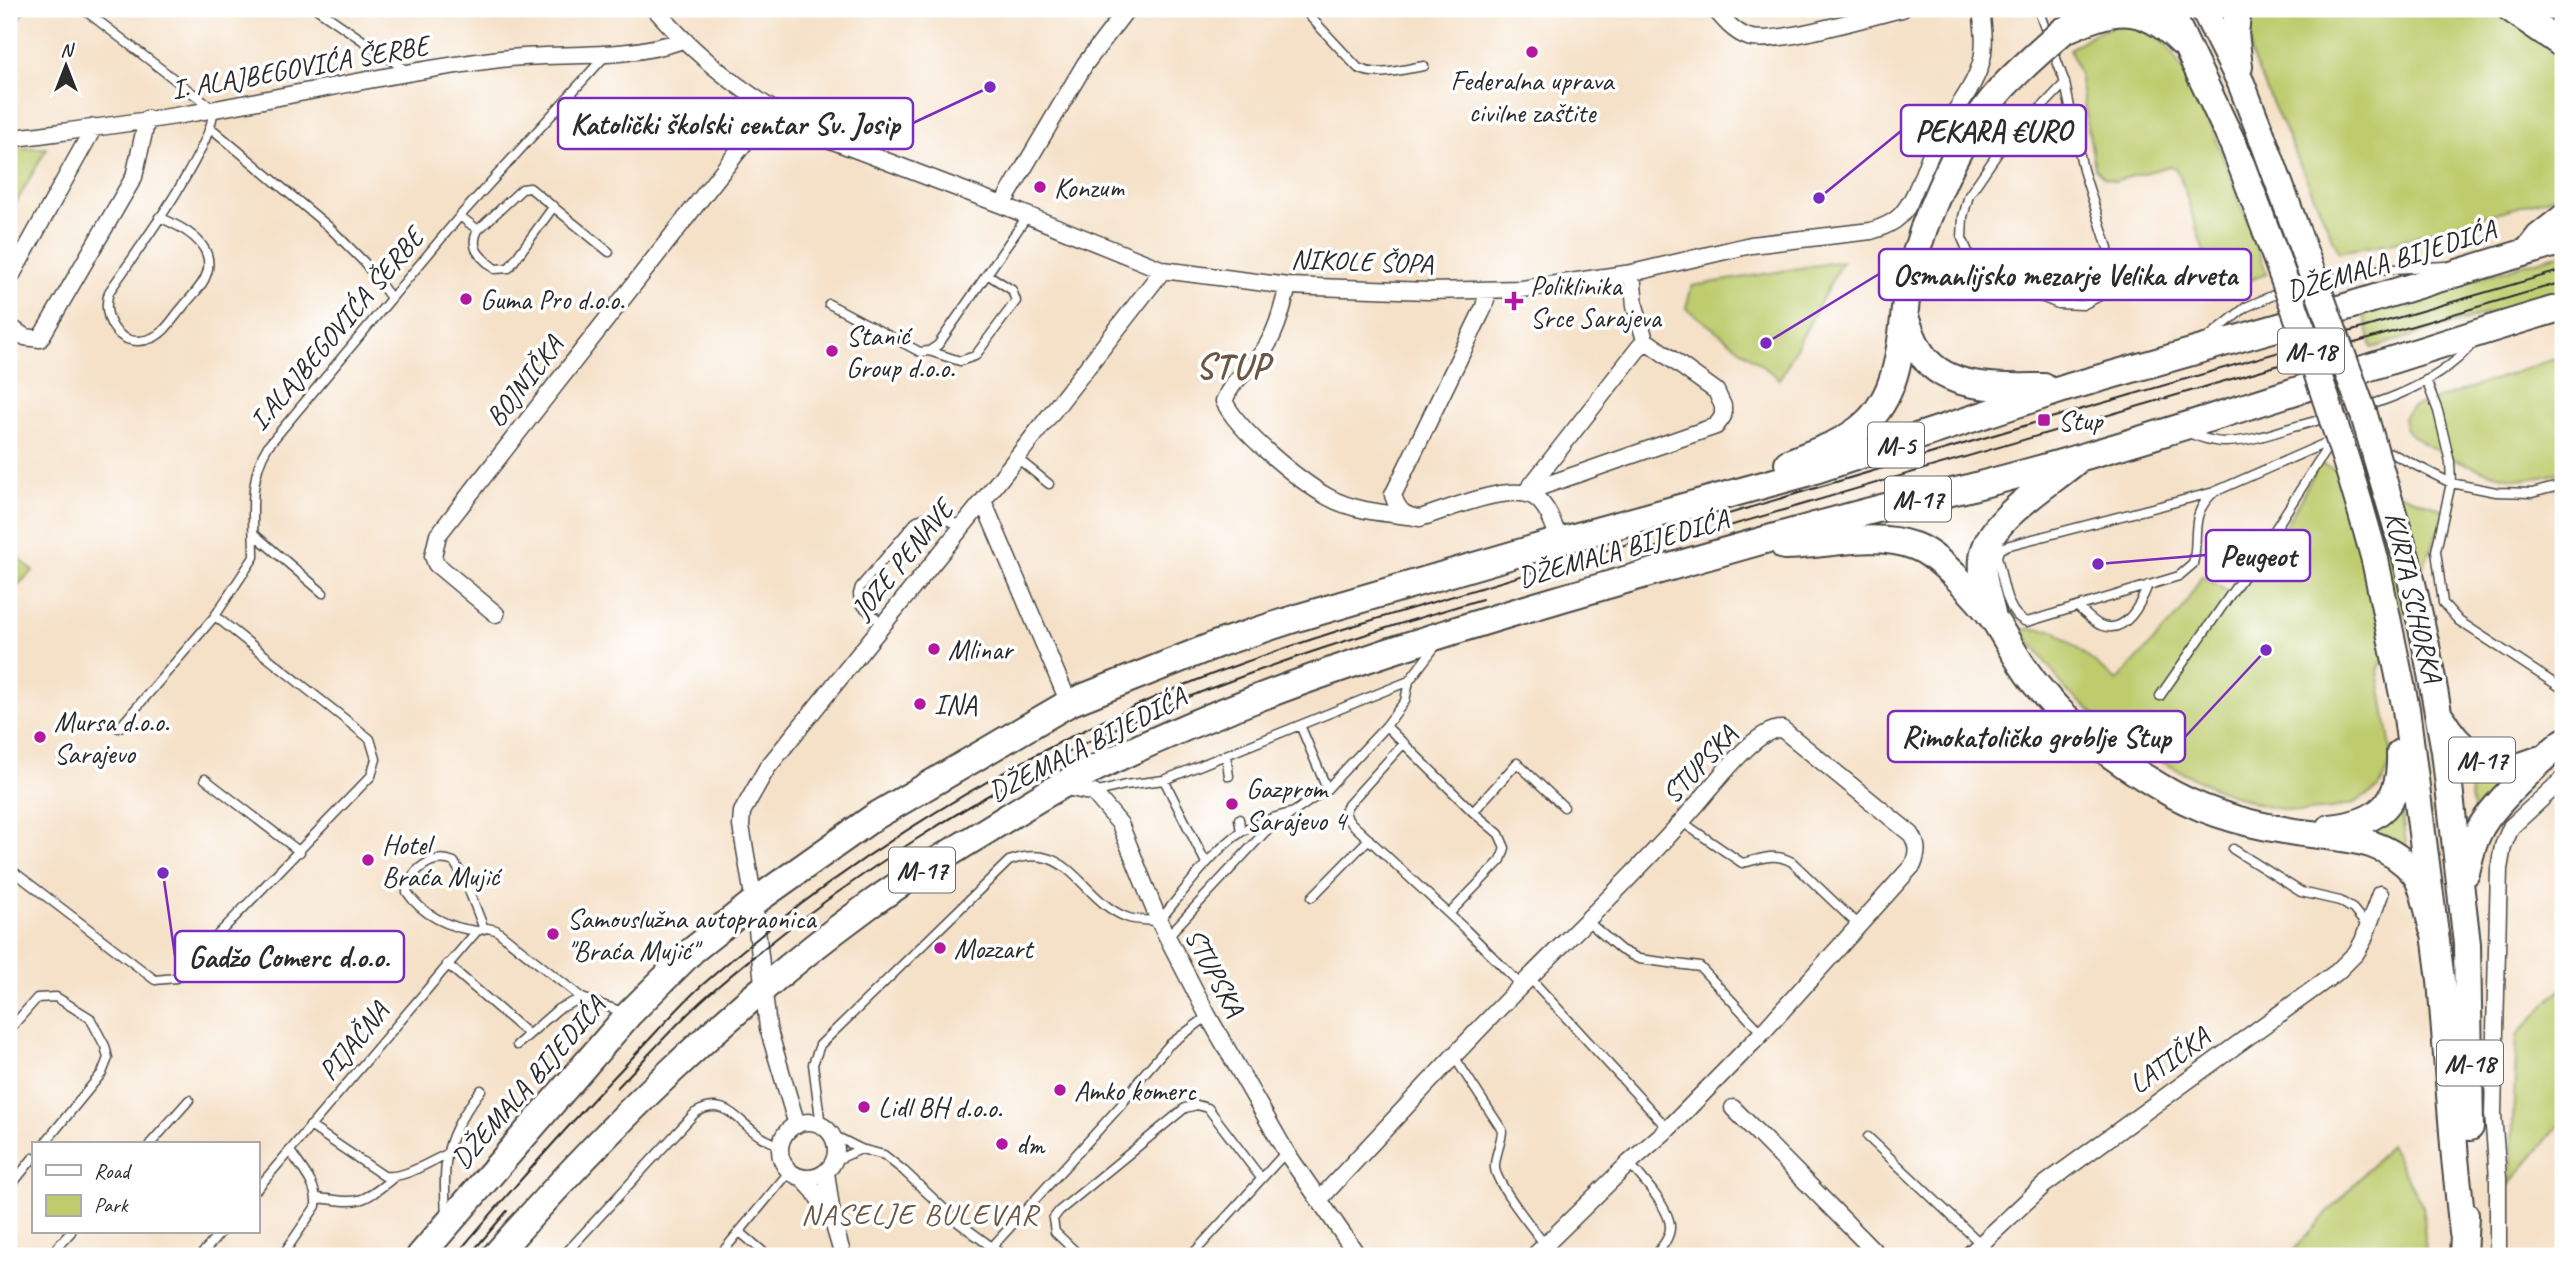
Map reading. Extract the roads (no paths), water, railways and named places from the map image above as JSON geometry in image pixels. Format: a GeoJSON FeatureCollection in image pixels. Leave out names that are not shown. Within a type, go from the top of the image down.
{"type":"FeatureCollection","features":[{"type":"Feature","properties":{"kind":"main road","name":"KURTA SCHORKA"},"geometry":{"type":"LineString","coordinates":[[2169,9],[2234,146],[2296,307],[2351,474],[2375,559],[2406,709],[2442,989],[2463,1245]]}},
{"type":"Feature","properties":{"kind":"main road","name":"KURTA SCHORKA"},"geometry":{"type":"LineString","coordinates":[[2204,9],[2241,83],[2364,415],[2407,561],[2426,646],[2438,714],[2468,944],[2469,1159],[2463,1245]]}},
{"type":"Feature","properties":{"kind":"main road"},"geometry":{"type":"LineString","coordinates":[[2238,9],[2235,33],[2241,83]]}},
{"type":"Feature","properties":{"kind":"main road"},"geometry":{"type":"LineString","coordinates":[[2511,9],[2563,45]]}},
{"type":"Feature","properties":{"kind":"main road"},"geometry":{"type":"LineString","coordinates":[[2087,13],[2131,11],[2147,16],[2169,30],[2191,53]]}},
{"type":"Feature","properties":{"kind":"main road","name":"M-17"},"geometry":{"type":"LineString","coordinates":[[1721,497],[1758,476],[1833,444],[1864,425],[1882,403],[1895,370],[1908,285],[1924,229],[1956,155],[2001,88],[2063,31],[2087,13]]}},
{"type":"Feature","properties":{"kind":"main road"},"geometry":{"type":"LineString","coordinates":[[2529,251],[2539,236],[2563,218]]}},
{"type":"Feature","properties":{"kind":"main road","name":"DŽEMALA BIJEDIĆA"},"geometry":{"type":"LineString","coordinates":[[420,1256],[629,1014],[693,950],[754,902],[874,817],[1069,703],[1254,632],[1560,541],[1867,455],[2068,387],[2563,241]]}},
{"type":"Feature","properties":{"kind":"main road","name":"DŽEMALA BIJEDIĆA"},"geometry":{"type":"LineString","coordinates":[[495,1256],[570,1172],[654,1085],[762,988],[872,903],[1061,786],[1170,734],[1266,693],[1447,632],[1754,543],[1973,487],[2175,428],[2483,331],[2563,310]]}},
{"type":"Feature","properties":{"kind":"main road"},"geometry":{"type":"LineString","coordinates":[[1905,317],[1924,358],[1938,371],[1978,385],[2068,387]]}},
{"type":"Feature","properties":{"kind":"main road"},"geometry":{"type":"LineString","coordinates":[[1993,618],[1983,579],[1983,558],[1988,541],[2011,511],[2048,485],[2082,455]]}},
{"type":"Feature","properties":{"kind":"main road"},"geometry":{"type":"LineString","coordinates":[[1754,543],[1807,545],[1864,538],[1890,540],[1917,547],[1938,559],[1993,618],[2019,662],[2038,687],[2070,722],[2109,756],[2162,789],[2207,809],[2290,831],[2360,840],[2386,849],[2417,877],[2433,929]]}},
{"type":"Feature","properties":{"kind":"main road"},"geometry":{"type":"LineString","coordinates":[[2290,831],[2361,823],[2380,813],[2390,802],[2399,782],[2399,733],[2406,709]]}},
{"type":"Feature","properties":{"kind":"main road","name":"M-17"},"geometry":{"type":"LineString","coordinates":[[2438,714],[2456,739],[2481,760],[2496,765],[2516,767],[2554,750]]}},
{"type":"Feature","properties":{"kind":"main road"},"geometry":{"type":"LineString","coordinates":[[2463,892],[2469,858],[2478,832],[2488,816],[2554,750]]}},
{"type":"Feature","properties":{"kind":"street","name":"NIKOLE ŠOPA"},"geometry":{"type":"LineString","coordinates":[[655,9],[683,40],[771,109],[820,136],[1028,215],[1163,270],[1288,286],[1488,291],[1559,285],[1632,273],[1751,245],[1871,232],[1899,217],[1913,195],[1937,139],[1974,79],[1981,62],[1984,47],[1981,9]]}},
{"type":"Feature","properties":{"kind":"street"},"geometry":{"type":"LineString","coordinates":[[1002,205],[1085,64],[1127,9]]}},
{"type":"Feature","properties":{"kind":"street"},"geometry":{"type":"LineString","coordinates":[[1715,9],[1734,29],[1757,39],[1782,37],[1902,9]]}},
{"type":"Feature","properties":{"kind":"street","name":"I. ALAJBEGOVIĆA ŠERBE"},"geometry":{"type":"LineString","coordinates":[[9,139],[148,120],[502,59],[640,52],[683,40]]}},
{"type":"Feature","properties":{"kind":"street","name":"BOJNIČKA"},"geometry":{"type":"LineString","coordinates":[[496,614],[436,564],[433,555],[438,535],[771,109]]}},
{"type":"Feature","properties":{"kind":"street"},"geometry":{"type":"LineString","coordinates":[[9,326],[25,337],[40,339],[134,177],[148,120]]}},
{"type":"Feature","properties":{"kind":"street"},"geometry":{"type":"LineString","coordinates":[[9,280],[94,127]]}},
{"type":"Feature","properties":{"kind":"street","name":"JOZE PENAVE"},"geometry":{"type":"LineString","coordinates":[[754,902],[741,826],[742,812],[767,768],[983,501],[1163,270]]}},
{"type":"Feature","properties":{"kind":"street"},"geometry":{"type":"LineString","coordinates":[[1288,286],[1274,333],[1260,357],[1230,386],[1224,401],[1230,414],[1286,467],[1329,498],[1362,509],[1420,518],[1495,495],[1526,492],[1716,426],[1723,416],[1723,406],[1716,391],[1645,340],[1635,306],[1632,273]]}},
{"type":"Feature","properties":{"kind":"street"},"geometry":{"type":"LineString","coordinates":[[1408,516],[1397,508],[1393,495],[1484,307],[1488,291]]}},
{"type":"Feature","properties":{"kind":"street"},"geometry":{"type":"LineString","coordinates":[[1526,492],[1645,340]]}},
{"type":"Feature","properties":{"kind":"street"},"geometry":{"type":"LineString","coordinates":[[1526,492],[1538,499],[1546,510],[1560,541]]}},
{"type":"Feature","properties":{"kind":"street"},"geometry":{"type":"LineString","coordinates":[[983,501],[1069,703]]}},
{"type":"Feature","properties":{"kind":"street","name":"STUPSKA"},"geometry":{"type":"LineString","coordinates":[[1319,1200],[1453,1055],[1682,822],[1759,737],[1775,728],[1782,729],[1903,827],[1917,842],[1913,864],[1762,1033],[1668,1129],[1629,1163],[1540,1251]]}},
{"type":"Feature","properties":{"kind":"street"},"geometry":{"type":"LineString","coordinates":[[2498,1256],[2498,1178],[2493,1114],[2499,869],[2503,846],[2511,827],[2563,779]]}},
{"type":"Feature","properties":{"kind":"street"},"geometry":{"type":"LineString","coordinates":[[1061,786],[1094,793]]}},
{"type":"Feature","properties":{"kind":"street","name":"STUPSKA"},"geometry":{"type":"LineString","coordinates":[[1094,793],[1120,824],[1159,921],[1208,1016],[1286,1152],[1358,1256]]}},
{"type":"Feature","properties":{"kind":"street","name":"LATIČKA"},"geometry":{"type":"LineString","coordinates":[[1968,1256],[2044,1185],[2337,972],[2363,942],[2380,894]]}},
{"type":"Feature","properties":{"kind":"street"},"geometry":{"type":"LineString","coordinates":[[754,902],[768,1028],[797,1125]]}},
{"type":"Feature","properties":{"kind":"street"},"geometry":{"type":"LineString","coordinates":[[1733,1108],[1880,1256]]}},
{"type":"Feature","properties":{"kind":"street"},"geometry":{"type":"LineString","coordinates":[[833,1222],[814,1191],[782,1160],[781,1146],[786,1133],[797,1125],[805,1123],[826,1130],[835,1143],[830,1166],[833,1222],[843,1256]]}},
{"type":"Feature","properties":{"kind":"street"},"geometry":{"type":"LineString","coordinates":[[795,1174],[814,1178],[830,1166]]}},
{"type":"Feature","properties":{"kind":"lane"},"geometry":{"type":"LineString","coordinates":[[83,9],[213,109],[211,128],[188,173],[159,217],[110,292],[105,304],[106,315],[117,333],[128,339],[142,341],[162,332],[199,288],[207,273],[207,257],[190,231],[159,217]]}},
{"type":"Feature","properties":{"kind":"lane"},"geometry":{"type":"LineString","coordinates":[[317,9],[411,74]]}},
{"type":"Feature","properties":{"kind":"lane"},"geometry":{"type":"LineString","coordinates":[[1303,9],[1358,68],[1365,72],[1375,74],[1424,66]]}},
{"type":"Feature","properties":{"kind":"lane"},"geometry":{"type":"LineString","coordinates":[[2038,9],[2065,83],[2083,170],[2108,248],[2109,272],[2102,295],[2083,305],[2058,304],[2029,292],[1979,262],[1968,252],[1962,238],[1963,217],[1969,195],[2011,134],[2065,83]]}},
{"type":"Feature","properties":{"kind":"lane","name":"I.ALAJBEGOVIĆA ŠERBE"},"geometry":{"type":"LineString","coordinates":[[119,728],[215,616],[249,567],[254,557],[254,481],[258,462],[268,446],[460,216],[606,55]]}},
{"type":"Feature","properties":{"kind":"lane"},"geometry":{"type":"LineString","coordinates":[[211,128],[330,227],[364,262],[391,298]]}},
{"type":"Feature","properties":{"kind":"lane"},"geometry":{"type":"LineString","coordinates":[[554,206],[509,268],[495,269],[478,254],[474,246],[474,237],[478,230],[526,188],[530,188],[554,206],[609,252]]}},
{"type":"Feature","properties":{"kind":"lane"},"geometry":{"type":"LineString","coordinates":[[929,351],[938,345],[1028,215]]}},
{"type":"Feature","properties":{"kind":"lane"},"geometry":{"type":"LineString","coordinates":[[460,216],[478,230]]}},
{"type":"Feature","properties":{"kind":"lane"},"geometry":{"type":"LineString","coordinates":[[2307,283],[2333,276],[2407,267],[2476,267]]}},
{"type":"Feature","properties":{"kind":"lane"},"geometry":{"type":"LineString","coordinates":[[829,304],[920,352],[929,351],[960,361],[975,356],[1016,301],[1012,290],[987,274]]}},
{"type":"Feature","properties":{"kind":"lane"},"geometry":{"type":"LineString","coordinates":[[2194,350],[2246,307],[2297,286]]}},
{"type":"Feature","properties":{"kind":"lane"},"geometry":{"type":"LineString","coordinates":[[2175,428],[2209,440],[2245,440],[2382,400],[2443,370],[2466,351],[2483,331]]}},
{"type":"Feature","properties":{"kind":"lane"},"geometry":{"type":"LineString","coordinates":[[2426,380],[2447,443],[2451,483],[2436,551],[2444,603],[2459,621],[2563,689]]}},
{"type":"Feature","properties":{"kind":"lane"},"geometry":{"type":"LineString","coordinates":[[2160,696],[2267,542],[2328,442]]}},
{"type":"Feature","properties":{"kind":"lane"},"geometry":{"type":"LineString","coordinates":[[2214,492],[2204,501],[2196,516],[2193,564],[2179,576],[2027,622],[2020,620],[2011,609],[1997,556],[1999,550],[2006,545],[2214,492],[2328,442],[2391,453],[2451,483],[2496,492],[2532,493],[2563,485]]}},
{"type":"Feature","properties":{"kind":"lane"},"geometry":{"type":"LineString","coordinates":[[1017,458],[1049,484]]}},
{"type":"Feature","properties":{"kind":"lane"},"geometry":{"type":"LineString","coordinates":[[883,624],[859,603],[860,587],[917,520],[933,515],[963,526]]}},
{"type":"Feature","properties":{"kind":"lane"},"geometry":{"type":"LineString","coordinates":[[254,534],[323,593]]}},
{"type":"Feature","properties":{"kind":"lane"},"geometry":{"type":"LineString","coordinates":[[2077,607],[2099,624],[2118,624],[2129,619],[2139,609],[2148,585]]}},
{"type":"Feature","properties":{"kind":"lane"},"geometry":{"type":"LineString","coordinates":[[9,868],[155,980],[165,981],[176,978],[371,776],[376,759],[370,740],[215,616]]}},
{"type":"Feature","properties":{"kind":"lane"},"geometry":{"type":"LineString","coordinates":[[1167,937],[1265,832],[1327,789],[1386,726],[1405,701],[1409,681],[1447,632]]}},
{"type":"Feature","properties":{"kind":"lane"},"geometry":{"type":"LineString","coordinates":[[1094,793],[1125,785],[1164,780],[1409,681]]}},
{"type":"Feature","properties":{"kind":"lane"},"geometry":{"type":"LineString","coordinates":[[1300,725],[1327,789]]}},
{"type":"Feature","properties":{"kind":"lane"},"geometry":{"type":"LineString","coordinates":[[1386,726],[1499,834],[1505,848],[1501,860],[1449,914]]}},
{"type":"Feature","properties":{"kind":"lane"},"geometry":{"type":"LineString","coordinates":[[1404,743],[1345,811],[1348,820],[1526,982],[1668,1129]]}},
{"type":"Feature","properties":{"kind":"lane"},"geometry":{"type":"LineString","coordinates":[[1226,755],[1229,776]]}},
{"type":"Feature","properties":{"kind":"lane"},"geometry":{"type":"LineString","coordinates":[[1473,812],[1517,763],[1564,807]]}},
{"type":"Feature","properties":{"kind":"lane"},"geometry":{"type":"LineString","coordinates":[[205,779],[300,852]]}},
{"type":"Feature","properties":{"kind":"lane"},"geometry":{"type":"LineString","coordinates":[[1164,780],[1206,863]]}},
{"type":"Feature","properties":{"kind":"lane"},"geometry":{"type":"LineString","coordinates":[[1004,1256],[959,1223],[904,1171],[884,1156],[860,1149],[826,1130],[813,1063],[820,1045],[1009,860],[1027,854],[1048,858],[1070,870],[1110,908],[1126,917],[1159,921],[1206,863],[1241,832],[1253,825],[1294,812]]}},
{"type":"Feature","properties":{"kind":"lane"},"geometry":{"type":"LineString","coordinates":[[1239,819],[1241,832]]}},
{"type":"Feature","properties":{"kind":"lane"},"geometry":{"type":"LineString","coordinates":[[1682,822],[1742,863],[1773,855],[1783,856],[1858,925]]}},
{"type":"Feature","properties":{"kind":"lane"},"geometry":{"type":"LineString","coordinates":[[1312,897],[1368,839]]}},
{"type":"Feature","properties":{"kind":"lane"},"geometry":{"type":"LineString","coordinates":[[2233,849],[2301,892],[2347,905],[2368,926]]}},
{"type":"Feature","properties":{"kind":"lane"},"geometry":{"type":"LineString","coordinates":[[480,930],[465,880],[454,862],[438,859],[418,869],[408,881],[407,892],[412,901],[450,925],[458,929],[480,930],[496,930],[582,998],[629,1014]]}},
{"type":"Feature","properties":{"kind":"lane"},"geometry":{"type":"LineString","coordinates":[[1586,920],[1620,950],[1639,958],[1700,967],[1762,1033]]}},
{"type":"Feature","properties":{"kind":"lane","name":"PIJAČNA"},"geometry":{"type":"LineString","coordinates":[[259,1187],[447,964],[480,930]]}},
{"type":"Feature","properties":{"kind":"lane"},"geometry":{"type":"LineString","coordinates":[[447,964],[528,1034]]}},
{"type":"Feature","properties":{"kind":"lane"},"geometry":{"type":"LineString","coordinates":[[9,1030],[37,998],[56,997],[90,1018],[105,1046],[108,1058],[102,1073],[46,1142]]}},
{"type":"Feature","properties":{"kind":"lane"},"geometry":{"type":"LineString","coordinates":[[517,1045],[558,1009],[582,998]]}},
{"type":"Feature","properties":{"kind":"lane"},"geometry":{"type":"LineString","coordinates":[[992,1247],[1122,1104],[1164,1051],[1208,1016]]}},
{"type":"Feature","properties":{"kind":"lane"},"geometry":{"type":"LineString","coordinates":[[1453,1055],[1502,1130],[1502,1141],[1494,1166],[1500,1182],[1540,1251]]}},
{"type":"Feature","properties":{"kind":"lane"},"geometry":{"type":"LineString","coordinates":[[446,1225],[445,1155],[461,1117],[481,1090]]}},
{"type":"Feature","properties":{"kind":"lane"},"geometry":{"type":"LineString","coordinates":[[151,1142],[189,1100]]}},
{"type":"Feature","properties":{"kind":"lane"},"geometry":{"type":"LineString","coordinates":[[1080,1256],[1055,1232],[1053,1219],[1059,1211],[1185,1108],[1197,1105],[1208,1108],[1261,1178]]}},
{"type":"Feature","properties":{"kind":"lane"},"geometry":{"type":"LineString","coordinates":[[563,1256],[695,1113],[704,1107],[728,1109],[761,1136],[781,1146]]}},
{"type":"Feature","properties":{"kind":"lane"},"geometry":{"type":"LineString","coordinates":[[310,1126],[384,1176],[393,1178]]}},
{"type":"Feature","properties":{"kind":"lane"},"geometry":{"type":"LineString","coordinates":[[1868,1138],[1981,1244]]}},
{"type":"Feature","properties":{"kind":"lane"},"geometry":{"type":"LineString","coordinates":[[830,1166],[860,1149]]}},
{"type":"Feature","properties":{"kind":"lane"},"geometry":{"type":"LineString","coordinates":[[282,1256],[316,1206],[317,1198],[314,1185],[290,1151]]}},
{"type":"Feature","properties":{"kind":"lane"},"geometry":{"type":"LineString","coordinates":[[1191,1256],[1286,1152]]}},
{"type":"Feature","properties":{"kind":"lane"},"geometry":{"type":"LineString","coordinates":[[317,1198],[361,1201],[369,1198],[393,1178],[445,1155]]}},
{"type":"Feature","properties":{"kind":"lane"},"geometry":{"type":"LineString","coordinates":[[9,1188],[32,1159]]}},
{"type":"Feature","properties":{"kind":"lane"},"geometry":{"type":"LineString","coordinates":[[1629,1163],[1664,1210],[1670,1224],[1669,1232],[1655,1256]]}},
{"type":"Feature","properties":{"kind":"lane"},"geometry":{"type":"LineString","coordinates":[[719,1256],[795,1174]]}},
{"type":"Feature","properties":{"kind":"lane"},"geometry":{"type":"LineString","coordinates":[[740,1232],[768,1256]]}},
{"type":"Feature","properties":{"kind":"lane"},"geometry":{"type":"LineString","coordinates":[[49,1256],[69,1234]]}},
{"type":"Feature","properties":{"kind":"lane"},"geometry":{"type":"LineString","coordinates":[[200,1256],[219,1234]]}},
{"type":"Feature","properties":{"kind":"tram line"},"geometry":{"type":"LineString","coordinates":[[455,1256],[674,1013],[750,944],[853,866],[908,830],[1019,764],[1135,706],[1189,683],[1356,625],[2044,420],[2563,270]]}},
{"type":"Feature","properties":{"kind":"tram line"},"geometry":{"type":"LineString","coordinates":[[1654,548],[2563,282]]}},
{"type":"Feature","properties":{"kind":"tram line"},"geometry":{"type":"LineString","coordinates":[[617,1088],[697,1005],[757,954],[861,876],[973,804],[1087,742],[1226,682],[1354,638],[1482,599]]}},
{"type":"Feature","properties":{"kind":"tram line"},"geometry":{"type":"LineString","coordinates":[[469,1256],[507,1211]]}},
{"type":"Feature","properties":{"kind":"place","name":"Federalna uprava civilne zaštite"},"geometry":{"type":"Point","coordinates":[1532,52]}},
{"type":"Feature","properties":{"kind":"place","name":"Katolički školski centar Sv. Josip"},"geometry":{"type":"Point","coordinates":[990,87]}},
{"type":"Feature","properties":{"kind":"place","name":"Konzum"},"geometry":{"type":"Point","coordinates":[1040,187]}},
{"type":"Feature","properties":{"kind":"place","name":"PEKARA €URO"},"geometry":{"type":"Point","coordinates":[1819,198]}},
{"type":"Feature","properties":{"kind":"place","name":"Guma Pro d.o.o."},"geometry":{"type":"Point","coordinates":[466,299]}},
{"type":"Feature","properties":{"kind":"place","name":"Poliklinika Srce Sarajeva"},"geometry":{"type":"Point","coordinates":[1514,301]}},
{"type":"Feature","properties":{"kind":"place","name":"Osmanlijsko mezarje Velika drveta"},"geometry":{"type":"Point","coordinates":[1766,343]}},
{"type":"Feature","properties":{"kind":"place","name":"Stanić Group d.o.o."},"geometry":{"type":"Point","coordinates":[832,351]}},
{"type":"Feature","properties":{"kind":"place","name":"Stup"},"geometry":{"type":"Point","coordinates":[2044,420]}},
{"type":"Feature","properties":{"kind":"place","name":"Peugeot"},"geometry":{"type":"Point","coordinates":[2098,564]}},
{"type":"Feature","properties":{"kind":"place","name":"Mlinar"},"geometry":{"type":"Point","coordinates":[934,649]}},
{"type":"Feature","properties":{"kind":"place","name":"Rimokatoličko groblje Stup"},"geometry":{"type":"Point","coordinates":[2266,650]}},
{"type":"Feature","properties":{"kind":"place","name":"INA"},"geometry":{"type":"Point","coordinates":[920,704]}},
{"type":"Feature","properties":{"kind":"place","name":"Mursa d.o.o. Sarajevo"},"geometry":{"type":"Point","coordinates":[40,737]}},
{"type":"Feature","properties":{"kind":"place","name":"Gazprom Sarajevo 4"},"geometry":{"type":"Point","coordinates":[1232,804]}},
{"type":"Feature","properties":{"kind":"place","name":"Hotel Braća Mujić"},"geometry":{"type":"Point","coordinates":[368,860]}},
{"type":"Feature","properties":{"kind":"place","name":"Gadžo Comerc d.o.o."},"geometry":{"type":"Point","coordinates":[163,873]}},
{"type":"Feature","properties":{"kind":"place","name":"Samouslužna autopraonica \"Braća Mujić\""},"geometry":{"type":"Point","coordinates":[553,934]}},
{"type":"Feature","properties":{"kind":"place","name":"Mozzart"},"geometry":{"type":"Point","coordinates":[940,948]}},
{"type":"Feature","properties":{"kind":"place","name":"Amko komerc"},"geometry":{"type":"Point","coordinates":[1060,1090]}},
{"type":"Feature","properties":{"kind":"place","name":"Lidl BH d.o.o."},"geometry":{"type":"Point","coordinates":[864,1107]}},
{"type":"Feature","properties":{"kind":"place","name":"dm"},"geometry":{"type":"Point","coordinates":[1002,1144]}},
{"type":"Feature","properties":{"kind":"district","name":"STUP"},"geometry":{"type":"Point","coordinates":[1233,366]}},
{"type":"Feature","properties":{"kind":"district","name":"NASELJE BULEVAR"},"geometry":{"type":"Point","coordinates":[920,1214]}}]}
